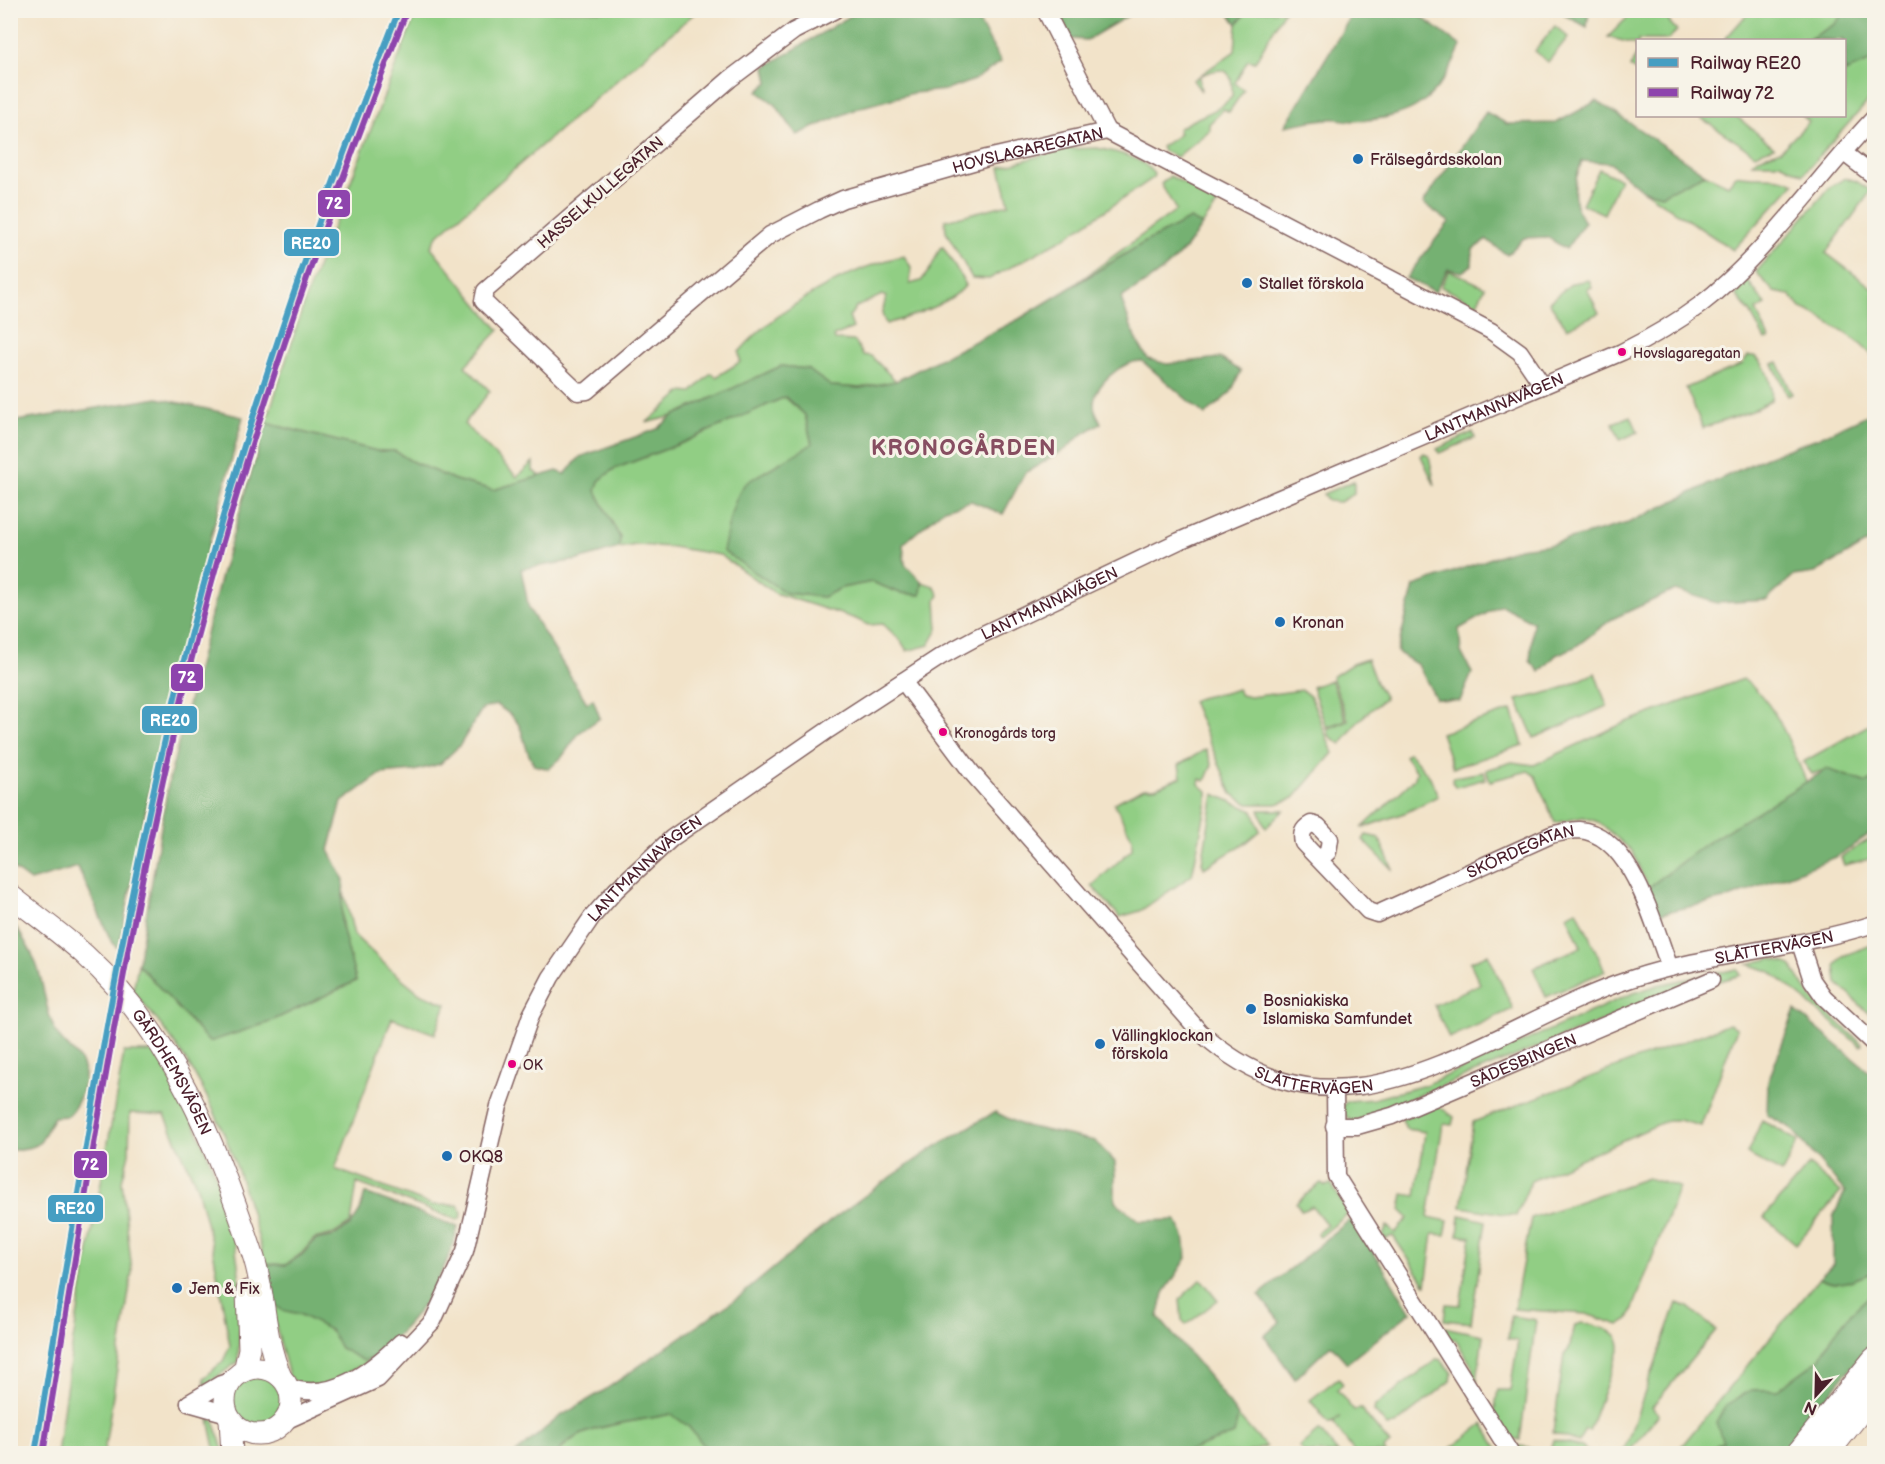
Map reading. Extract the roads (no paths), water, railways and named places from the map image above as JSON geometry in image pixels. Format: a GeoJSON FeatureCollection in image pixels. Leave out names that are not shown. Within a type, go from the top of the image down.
{"type":"FeatureCollection","features":[{"type":"Feature","properties":{"kind":"highway"},"geometry":{"type":"LineString","coordinates":[[1798,1454],[1875,1360]]}},
{"type":"Feature","properties":{"kind":"highway"},"geometry":{"type":"LineString","coordinates":[[1826,1454],[1875,1393]]}},
{"type":"Feature","properties":{"kind":"main road","name":"GÄRDHEMSVÄGEN"},"geometry":{"type":"LineString","coordinates":[[10,896],[86,955],[135,1008],[170,1055],[200,1113],[254,1259],[270,1347],[285,1382]]}},
{"type":"Feature","properties":{"kind":"main road","name":"GÄRDHEMSVÄGEN"},"geometry":{"type":"LineString","coordinates":[[238,1375],[249,1349],[249,1312],[242,1228]]}},
{"type":"Feature","properties":{"kind":"main road"},"geometry":{"type":"LineString","coordinates":[[232,1454],[225,1396],[238,1375],[267,1369],[285,1382],[291,1404],[285,1421],[266,1434],[250,1454]]}},
{"type":"Feature","properties":{"kind":"main road"},"geometry":{"type":"LineString","coordinates":[[229,1417],[246,1432],[266,1434]]}},
{"type":"Feature","properties":{"kind":"street","name":"HASSELKULLEGATAN"},"geometry":{"type":"LineString","coordinates":[[582,393],[483,301],[485,291],[730,79],[794,31],[835,10]]}},
{"type":"Feature","properties":{"kind":"street"},"geometry":{"type":"LineString","coordinates":[[1045,10],[1107,131]]}},
{"type":"Feature","properties":{"kind":"street","name":"LANTMANNAVÄGEN"},"geometry":{"type":"LineString","coordinates":[[285,1421],[378,1379],[433,1321],[465,1251],[493,1128],[519,1043],[551,977],[592,917],[616,890],[672,838],[806,744],[903,681],[975,638],[1179,541],[1648,339],[1702,303],[1742,267],[1875,118]]}},
{"type":"Feature","properties":{"kind":"street","name":"HOVSLAGAREGATAN"},"geometry":{"type":"LineString","coordinates":[[582,393],[761,243],[819,210],[843,199],[987,158],[1107,131],[1491,331],[1520,352],[1543,386]]}},
{"type":"Feature","properties":{"kind":"street"},"geometry":{"type":"LineString","coordinates":[[1844,153],[1875,176]]}},
{"type":"Feature","properties":{"kind":"street","name":"SLÅTTERVÄGEN"},"geometry":{"type":"LineString","coordinates":[[903,681],[972,773],[1200,1032],[1220,1050],[1258,1073],[1310,1087],[1335,1089],[1365,1087],[1404,1077],[1628,980],[1670,969],[1800,943],[1875,924]]}},
{"type":"Feature","properties":{"kind":"street","name":"SKÖRDEGATAN"},"geometry":{"type":"LineString","coordinates":[[1320,859],[1368,910],[1377,914],[1551,836],[1578,830],[1592,834],[1624,857],[1643,898],[1670,969]]}},
{"type":"Feature","properties":{"kind":"street"},"geometry":{"type":"LineString","coordinates":[[1800,943],[1812,980],[1824,997],[1875,1044]]}},
{"type":"Feature","properties":{"kind":"street","name":"SÄDESBINGEN"},"geometry":{"type":"LineString","coordinates":[[1334,1126],[1357,1126],[1392,1116],[1711,980]]}},
{"type":"Feature","properties":{"kind":"street"},"geometry":{"type":"LineString","coordinates":[[1335,1089],[1334,1169],[1340,1184],[1511,1454]]}},
{"type":"Feature","properties":{"kind":"street","name":"LANTMANNAVÄGEN"},"geometry":{"type":"LineString","coordinates":[[285,1382],[312,1393],[329,1390],[359,1376],[390,1353],[442,1301]]}},
{"type":"Feature","properties":{"kind":"street"},"geometry":{"type":"LineString","coordinates":[[229,1417],[189,1403],[238,1375]]}},
{"type":"Feature","properties":{"kind":"rail line","name":"RE20"},"geometry":{"type":"LineString","coordinates":[[35,1454],[83,1163],[136,872],[179,680],[225,510],[277,341],[336,175],[399,10]]}},
{"type":"Feature","properties":{"kind":"rail line","name":"72"},"geometry":{"type":"LineString","coordinates":[[43,1454],[107,1066],[144,873],[186,681],[232,511],[285,343],[343,177],[406,13]]}},
{"type":"Feature","properties":{"kind":"place","name":"Frälsegårdsskolan"},"geometry":{"type":"Point","coordinates":[1358,159]}},
{"type":"Feature","properties":{"kind":"place","name":"Stallet förskola"},"geometry":{"type":"Point","coordinates":[1247,283]}},
{"type":"Feature","properties":{"kind":"place","name":"Hovslagaregatan"},"geometry":{"type":"Point","coordinates":[1622,352]}},
{"type":"Feature","properties":{"kind":"place","name":"Kronan"},"geometry":{"type":"Point","coordinates":[1280,622]}},
{"type":"Feature","properties":{"kind":"place","name":"Kronogårds torg"},"geometry":{"type":"Point","coordinates":[943,732]}},
{"type":"Feature","properties":{"kind":"place","name":"Bosniakiska Islamiska Samfundet"},"geometry":{"type":"Point","coordinates":[1251,1009]}},
{"type":"Feature","properties":{"kind":"place","name":"Vällingklockan förskola"},"geometry":{"type":"Point","coordinates":[1100,1044]}},
{"type":"Feature","properties":{"kind":"place","name":"OK"},"geometry":{"type":"Point","coordinates":[512,1064]}},
{"type":"Feature","properties":{"kind":"place","name":"OKQ8"},"geometry":{"type":"Point","coordinates":[447,1156]}},
{"type":"Feature","properties":{"kind":"place","name":"Jem & Fix"},"geometry":{"type":"Point","coordinates":[177,1288]}},
{"type":"Feature","properties":{"kind":"district","name":"KRONOGÅRDEN"},"geometry":{"type":"Point","coordinates":[964,447]}}]}
